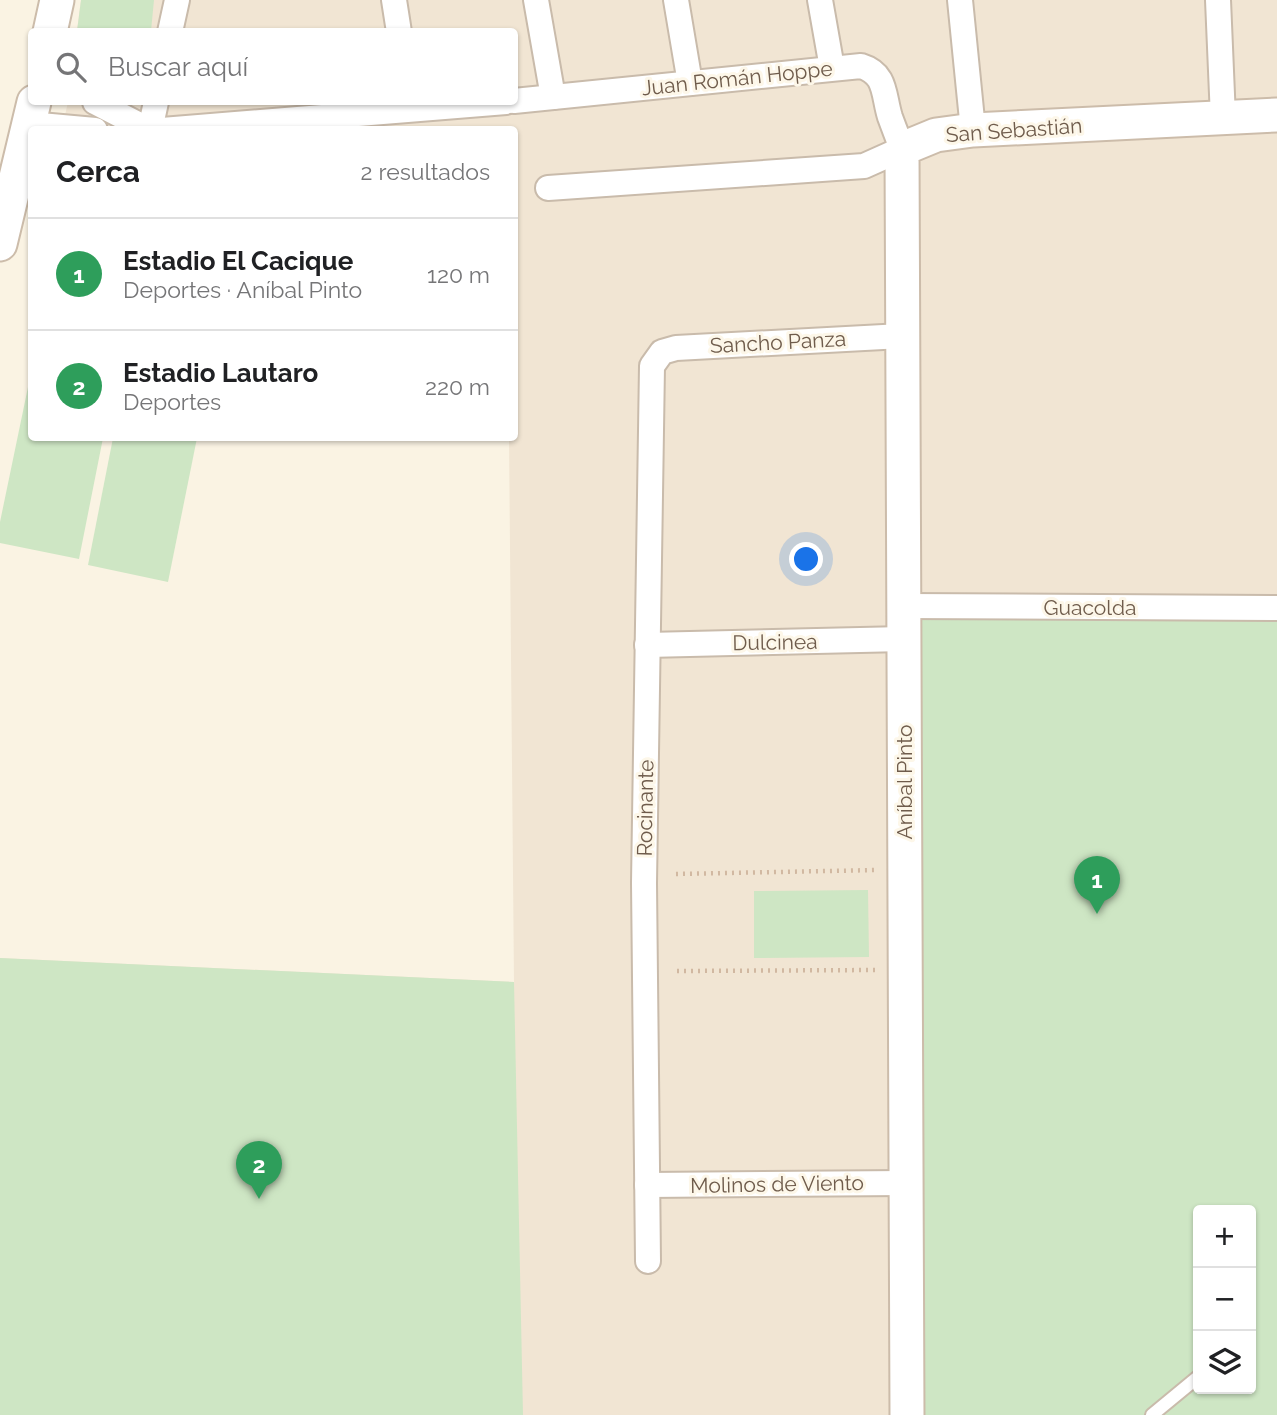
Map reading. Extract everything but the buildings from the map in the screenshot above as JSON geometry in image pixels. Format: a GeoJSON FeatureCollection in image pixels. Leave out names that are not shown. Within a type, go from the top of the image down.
{"type":"FeatureCollection","features":[{"type":"Feature","properties":{"kind":"street"},"geometry":{"type":"LineString","coordinates":[[52,28],[57,0]]}},
{"type":"Feature","properties":{"kind":"street"},"geometry":{"type":"LineString","coordinates":[[171,28],[177,0]]}},
{"type":"Feature","properties":{"kind":"street"},"geometry":{"type":"LineString","coordinates":[[394,0],[398,28]]}},
{"type":"Feature","properties":{"kind":"street"},"geometry":{"type":"LineString","coordinates":[[536,0],[553,97]]}},
{"type":"Feature","properties":{"kind":"street"},"geometry":{"type":"LineString","coordinates":[[676,0],[690,83]]}},
{"type":"Feature","properties":{"kind":"street"},"geometry":{"type":"LineString","coordinates":[[820,0],[832,68]]}},
{"type":"Feature","properties":{"kind":"street"},"geometry":{"type":"LineString","coordinates":[[960,0],[973,130]]}},
{"type":"Feature","properties":{"kind":"street"},"geometry":{"type":"LineString","coordinates":[[1218,0],[1223,118]]}},
{"type":"Feature","properties":{"kind":"street","name":"Juan Román Hoppe"},"geometry":{"type":"LineString","coordinates":[[518,101],[861,66],[875,72],[884,86],[902,149]]}},
{"type":"Feature","properties":{"kind":"street"},"geometry":{"type":"LineString","coordinates":[[100,105],[141,126]]}},
{"type":"Feature","properties":{"kind":"street"},"geometry":{"type":"LineString","coordinates":[[150,126],[155,105]]}},
{"type":"Feature","properties":{"kind":"street"},"geometry":{"type":"LineString","coordinates":[[204,126],[436,105]]}},
{"type":"Feature","properties":{"kind":"street"},"geometry":{"type":"LineString","coordinates":[[32,113],[80,126]]}},
{"type":"Feature","properties":{"kind":"street","name":"San Sebastián"},"geometry":{"type":"LineString","coordinates":[[548,188],[864,166],[936,135],[973,130],[1277,115]]}},
{"type":"Feature","properties":{"kind":"street"},"geometry":{"type":"LineString","coordinates":[[0,244],[28,129]]}},
{"type":"Feature","properties":{"kind":"street","name":"Aníbal Pinto"},"geometry":{"type":"LineString","coordinates":[[902,149],[907,1415]]}},
{"type":"Feature","properties":{"kind":"street","name":"Sancho Panza"},"geometry":{"type":"LineString","coordinates":[[657,357],[676,348],[902,335]]}},
{"type":"Feature","properties":{"kind":"street","name":"Rocinante"},"geometry":{"type":"LineString","coordinates":[[648,1261],[644,883],[650,375],[657,357]]}},
{"type":"Feature","properties":{"kind":"street","name":"Guacolda"},"geometry":{"type":"LineString","coordinates":[[903,606],[1277,608]]}},
{"type":"Feature","properties":{"kind":"street","name":"Dulcinea"},"geometry":{"type":"LineString","coordinates":[[647,645],[904,639]]}},
{"type":"Feature","properties":{"kind":"street","name":"Molinos de Viento"},"geometry":{"type":"LineString","coordinates":[[647,1185],[906,1183]]}},
{"type":"Feature","properties":{"kind":"lane"},"geometry":{"type":"LineString","coordinates":[[1152,1415],[1193,1381]]}},
{"type":"Feature","properties":{"kind":"path"},"geometry":{"type":"LineString","coordinates":[[676,874],[878,870]]}},
{"type":"Feature","properties":{"kind":"path"},"geometry":{"type":"LineString","coordinates":[[677,971],[879,970]]}},
{"type":"Feature","properties":{"kind":"shaded area"},"geometry":{"type":"Polygon","coordinates":[[[81,0],[1277,0],[1277,1415],[0,1415],[0,958],[514,982],[509,441],[518,441],[518,126],[63,126],[67,105],[518,105],[518,28],[77,28],[81,0]]]}},
{"type":"Feature","properties":{"kind":"green space"},"geometry":{"type":"Polygon","coordinates":[[[81,0],[154,0],[151,28],[77,28],[81,0]]]}},
{"type":"Feature","properties":{"kind":"green space"},"geometry":{"type":"Polygon","coordinates":[[[28,387],[28,441],[102,441],[79,559],[0,543],[0,522],[28,387]]]}},
{"type":"Feature","properties":{"kind":"green space"},"geometry":{"type":"Polygon","coordinates":[[[112,441],[196,441],[168,582],[88,565],[112,441]]]}},
{"type":"Feature","properties":{"kind":"green space"},"geometry":{"type":"Polygon","coordinates":[[[915,617],[1277,618],[1277,1415],[919,1415],[915,617]]]}},
{"type":"Feature","properties":{"kind":"green space"},"geometry":{"type":"Polygon","coordinates":[[[868,890],[869,957],[754,958],[754,891],[868,890]]]}},
{"type":"Feature","properties":{"kind":"green space"},"geometry":{"type":"Polygon","coordinates":[[[0,958],[514,982],[523,1415],[0,1415],[0,958]]]}},
{"type":"Feature","properties":{"kind":"place","name":"Estadio El Cacique"},"geometry":{"type":"Point","coordinates":[1097,914]}},
{"type":"Feature","properties":{"kind":"place","name":"Estadio Lautaro"},"geometry":{"type":"Point","coordinates":[259,1199]}}]}
